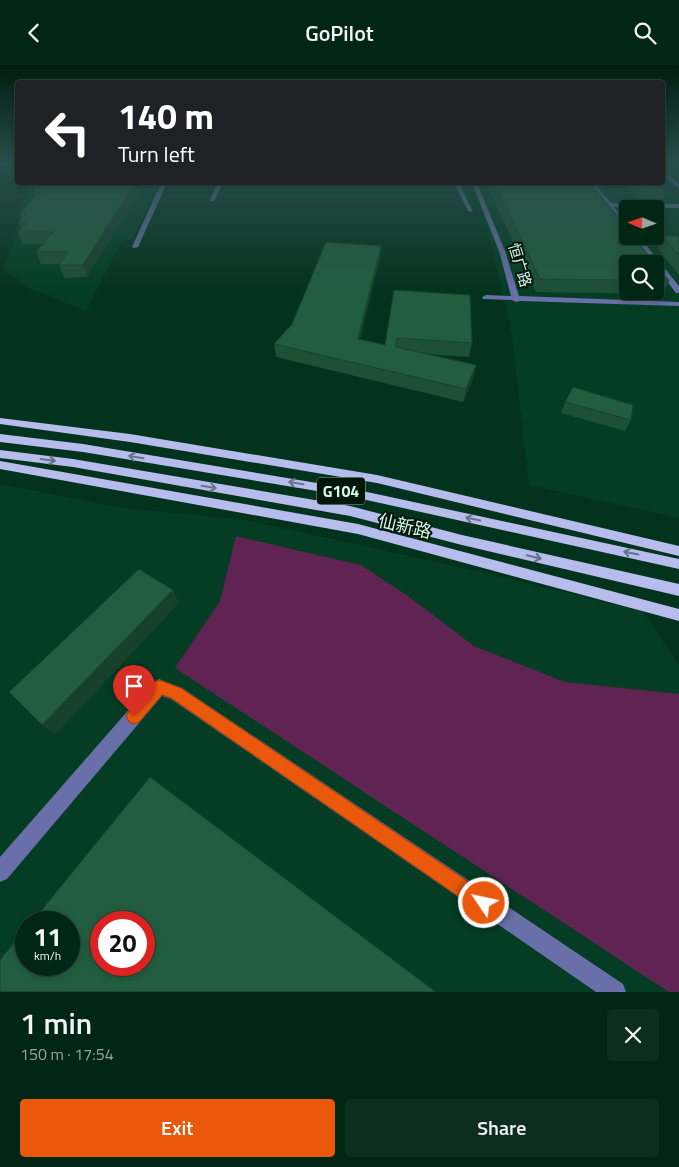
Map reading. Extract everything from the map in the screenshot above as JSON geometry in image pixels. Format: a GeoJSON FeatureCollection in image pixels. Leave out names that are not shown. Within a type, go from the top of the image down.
{"type":"FeatureCollection","features":[{"type":"Feature","properties":{"kind":"main road","name":"仙新路"},"geometry":{"type":"LineString","coordinates":[[0,421],[130,438],[377,479],[679,552]]}},
{"type":"Feature","properties":{"kind":"main road","name":"仙新路"},"geometry":{"type":"LineString","coordinates":[[0,425],[240,458],[364,480],[539,523],[679,552]]}},
{"type":"Feature","properties":{"kind":"main road","name":"仙新路"},"geometry":{"type":"LineString","coordinates":[[0,438],[83,448],[354,493],[679,563]]}},
{"type":"Feature","properties":{"kind":"main road","name":"仙新路"},"geometry":{"type":"LineString","coordinates":[[0,454],[73,463],[350,511],[462,540],[679,590]]}},
{"type":"Feature","properties":{"kind":"main road"},"geometry":{"type":"LineString","coordinates":[[0,465],[358,529],[679,615]]}},
{"type":"Feature","properties":{"kind":"main road","name":"仙新路"},"geometry":{"type":"LineString","coordinates":[[0,470],[394,541],[679,615]]}},
{"type":"Feature","properties":{"kind":"street"},"geometry":{"type":"LineString","coordinates":[[135,247],[153,206]]}},
{"type":"Feature","properties":{"kind":"street"},"geometry":{"type":"LineString","coordinates":[[468,206],[471,211]]}},
{"type":"Feature","properties":{"kind":"street","name":"恒广路"},"geometry":{"type":"LineString","coordinates":[[484,206],[502,251],[516,299]]}},
{"type":"Feature","properties":{"kind":"street"},"geometry":{"type":"LineString","coordinates":[[610,206],[619,217]]}},
{"type":"Feature","properties":{"kind":"street"},"geometry":{"type":"LineString","coordinates":[[664,244],[679,244]]}},
{"type":"Feature","properties":{"kind":"street"},"geometry":{"type":"LineString","coordinates":[[642,245],[679,291]]}},
{"type":"Feature","properties":{"kind":"street"},"geometry":{"type":"LineString","coordinates":[[486,297],[679,304]]}},
{"type":"Feature","properties":{"kind":"street"},"geometry":{"type":"LineString","coordinates":[[0,872],[159,687],[176,693],[615,992]]}},
{"type":"Feature","properties":{"kind":"shaded area"},"geometry":{"type":"Polygon","coordinates":[[[21,206],[148,206],[133,239],[121,242],[86,311],[28,288],[3,269],[15,239],[21,206]]]}},
{"type":"Feature","properties":{"kind":"shaded area"},"geometry":{"type":"Polygon","coordinates":[[[482,206],[619,206],[619,245],[664,245],[664,206],[679,206],[679,518],[529,485],[511,329],[482,206]]]}},
{"type":"Feature","properties":{"kind":"shaded area"},"geometry":{"type":"Polygon","coordinates":[[[0,484],[123,508],[245,520],[477,571],[644,612],[679,666],[679,992],[0,992],[0,484]]]}},
{"type":"Feature","properties":{"kind":"shaded area"},"geometry":{"type":"Polygon","coordinates":[[[236,536],[361,565],[408,596],[474,646],[565,682],[679,694],[679,992],[669,992],[175,668],[220,601],[236,536]]]}},
{"type":"Feature","properties":{"kind":"building"},"geometry":{"type":"Polygon","coordinates":[[[26,206],[120,206],[83,265],[59,265],[68,252],[36,252],[53,232],[18,232],[27,222],[19,222],[27,213],[20,213],[26,206]]]}},
{"type":"Feature","properties":{"kind":"building"},"geometry":{"type":"Polygon","coordinates":[[[505,206],[609,206],[619,218],[619,245],[640,245],[648,255],[619,255],[619,280],[540,279],[505,206]]]}},
{"type":"Feature","properties":{"kind":"building"},"geometry":{"type":"Polygon","coordinates":[[[664,236],[679,236],[679,255],[664,238],[664,236]]]}},
{"type":"Feature","properties":{"kind":"building"},"geometry":{"type":"Polygon","coordinates":[[[326,242],[381,246],[358,339],[385,345],[394,290],[470,295],[472,343],[397,338],[396,347],[476,365],[466,389],[274,344],[292,324],[326,242]]]}},
{"type":"Feature","properties":{"kind":"building"},"geometry":{"type":"Polygon","coordinates":[[[573,387],[633,405],[631,420],[565,402],[573,387]]]}},
{"type":"Feature","properties":{"kind":"building"},"geometry":{"type":"Polygon","coordinates":[[[139,569],[173,590],[42,725],[9,692],[139,569]]]}},
{"type":"Feature","properties":{"kind":"building"},"geometry":{"type":"Polygon","coordinates":[[[150,777],[436,992],[0,992],[0,960],[15,942],[15,976],[80,976],[80,911],[41,911],[150,777]]]}},
{"type":"Feature","properties":{"kind":"route"},"geometry":{"type":"LineString","coordinates":[[134,716],[159,687],[176,693],[484,903]]}}]}
